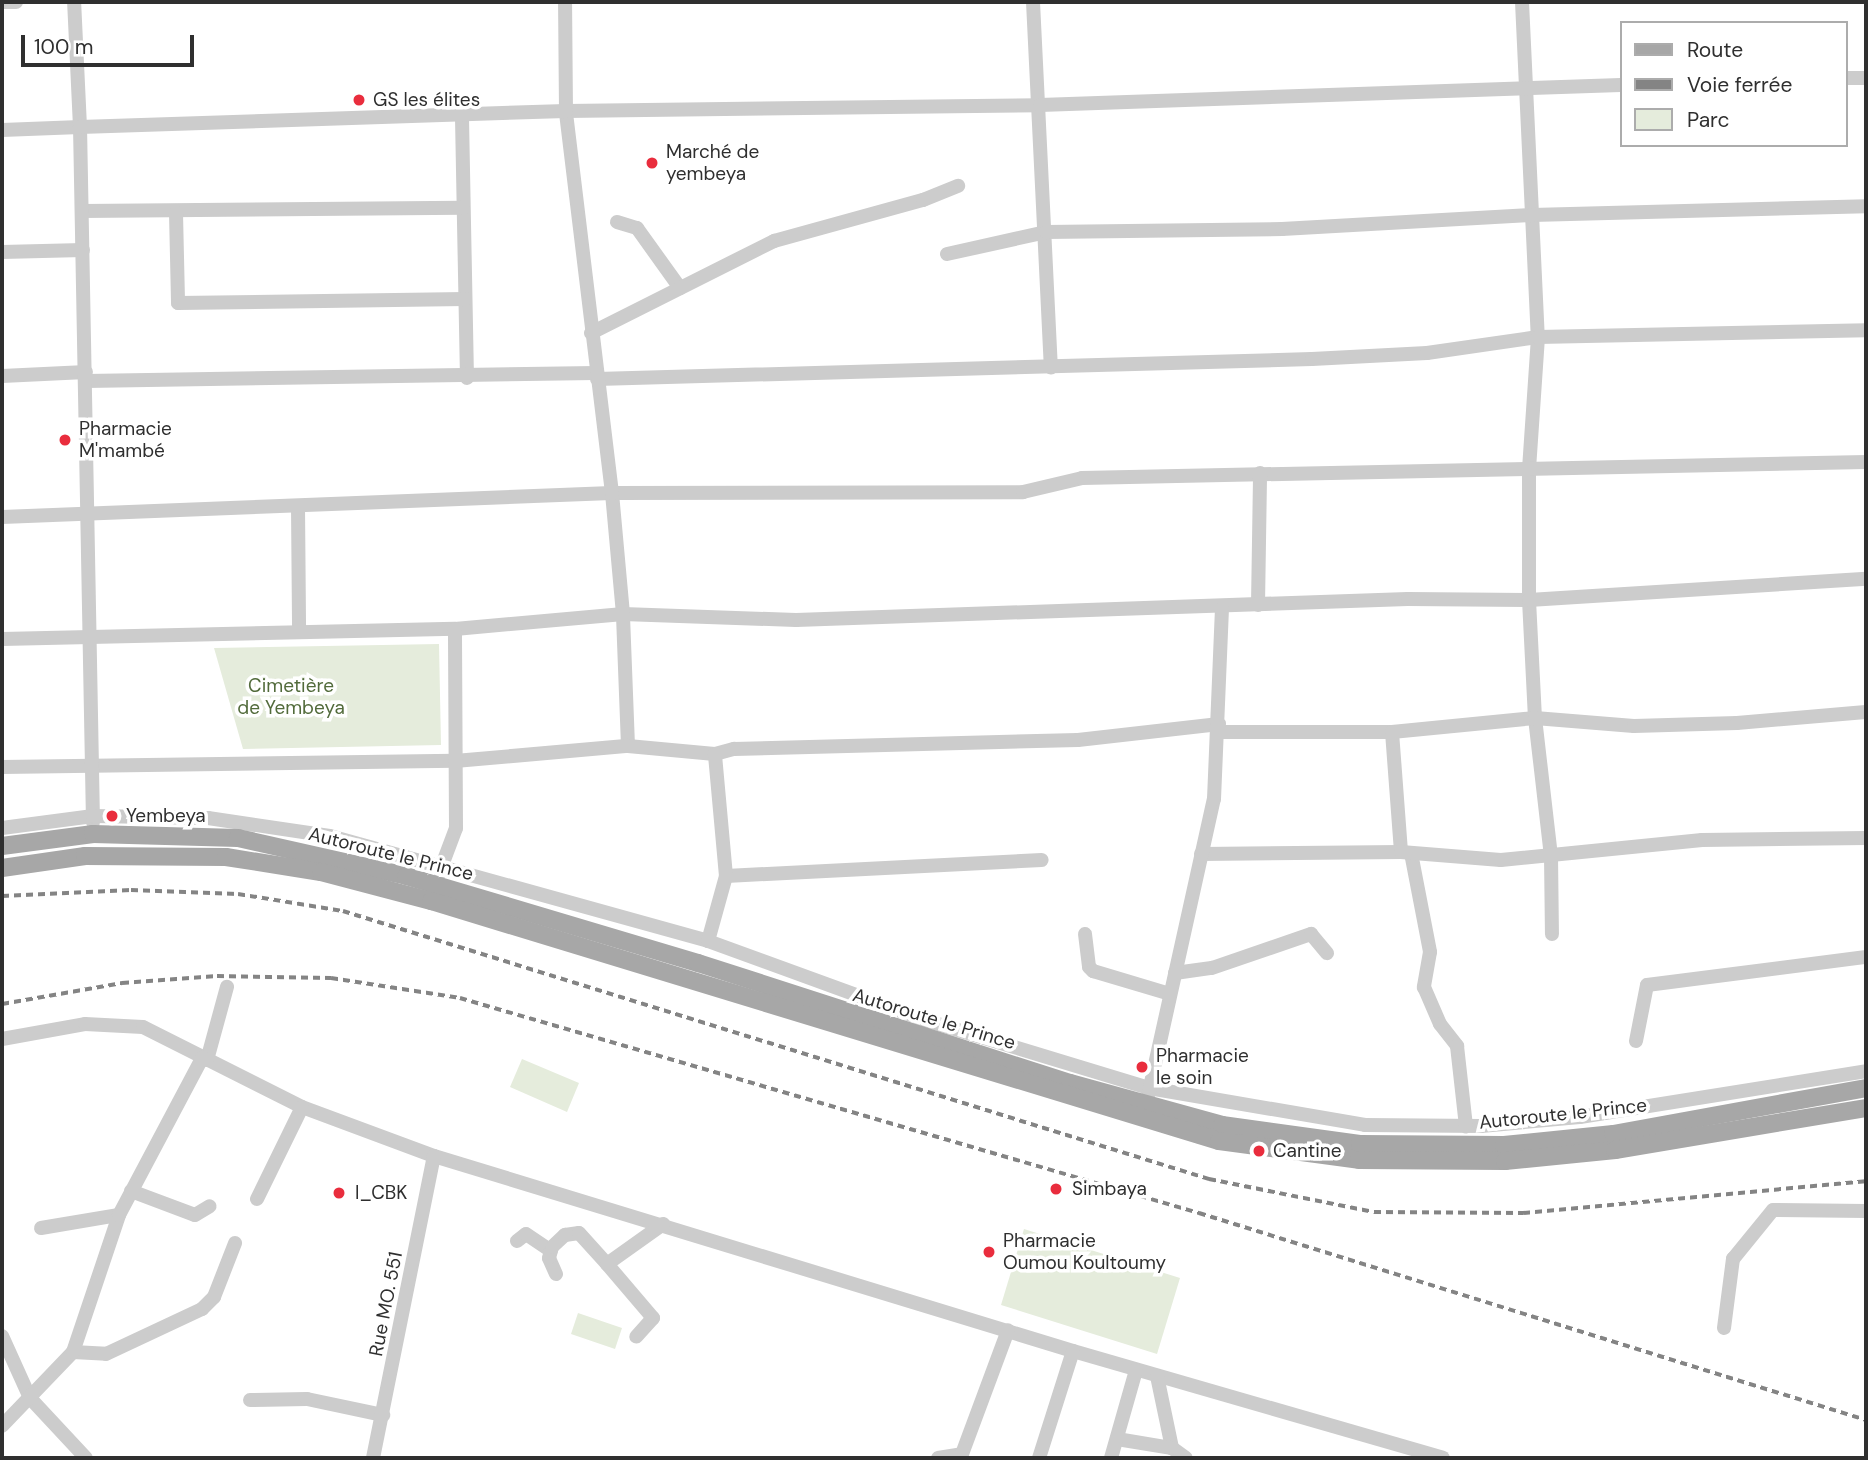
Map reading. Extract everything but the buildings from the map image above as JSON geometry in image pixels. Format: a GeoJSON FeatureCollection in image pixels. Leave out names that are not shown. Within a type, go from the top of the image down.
{"type":"FeatureCollection","features":[{"type":"Feature","properties":{"kind":"main road","name":"Autoroute le Prince"},"geometry":{"type":"LineString","coordinates":[[2,846],[93,825],[238,838],[435,885],[1148,1096],[1222,1125],[1360,1144],[1504,1145],[1613,1134],[1866,1088]]}},
{"type":"Feature","properties":{"kind":"main road","name":"Autoroute le Prince"},"geometry":{"type":"LineString","coordinates":[[2,868],[85,856],[214,856],[321,872],[431,901],[1219,1141],[1359,1160],[1505,1161],[1615,1150],[1866,1108]]}},
{"type":"Feature","properties":{"kind":"street"},"geometry":{"type":"LineString","coordinates":[[2,2],[16,2]]}},
{"type":"Feature","properties":{"kind":"street"},"geometry":{"type":"LineString","coordinates":[[74,2],[86,377],[84,515],[92,637],[93,825]]}},
{"type":"Feature","properties":{"kind":"street"},"geometry":{"type":"LineString","coordinates":[[565,2],[566,111],[624,614],[628,746]]}},
{"type":"Feature","properties":{"kind":"street"},"geometry":{"type":"LineString","coordinates":[[1033,2],[1051,368]]}},
{"type":"Feature","properties":{"kind":"street"},"geometry":{"type":"LineString","coordinates":[[1522,2],[1538,337],[1529,470],[1529,600],[1535,718],[1551,856],[1552,934]]}},
{"type":"Feature","properties":{"kind":"street"},"geometry":{"type":"LineString","coordinates":[[1847,78],[1866,78]]}},
{"type":"Feature","properties":{"kind":"street"},"geometry":{"type":"LineString","coordinates":[[2,130],[462,118],[566,111],[1040,105],[1619,85]]}},
{"type":"Feature","properties":{"kind":"street"},"geometry":{"type":"LineString","coordinates":[[462,118],[467,378]]}},
{"type":"Feature","properties":{"kind":"street"},"geometry":{"type":"LineString","coordinates":[[591,333],[774,241],[923,200],[958,186]]}},
{"type":"Feature","properties":{"kind":"street"},"geometry":{"type":"LineString","coordinates":[[947,254],[1046,232],[1282,229],[1532,215],[1866,206]]}},
{"type":"Feature","properties":{"kind":"street"},"geometry":{"type":"LineString","coordinates":[[82,211],[176,213],[463,208]]}},
{"type":"Feature","properties":{"kind":"street"},"geometry":{"type":"LineString","coordinates":[[176,213],[178,303],[465,299]]}},
{"type":"Feature","properties":{"kind":"street"},"geometry":{"type":"LineString","coordinates":[[617,222],[637,228],[680,288]]}},
{"type":"Feature","properties":{"kind":"street"},"geometry":{"type":"LineString","coordinates":[[2,252],[83,250]]}},
{"type":"Feature","properties":{"kind":"street"},"geometry":{"type":"LineString","coordinates":[[2,376],[467,378],[1051,368],[1427,353],[1538,337],[1866,330]]}},
{"type":"Feature","properties":{"kind":"street"},"geometry":{"type":"LineString","coordinates":[[2,517],[612,493],[1024,492],[1082,478],[1866,462]]}},
{"type":"Feature","properties":{"kind":"street"},"geometry":{"type":"LineString","coordinates":[[1258,605],[1260,474]]}},
{"type":"Feature","properties":{"kind":"street"},"geometry":{"type":"LineString","coordinates":[[298,507],[299,630]]}},
{"type":"Feature","properties":{"kind":"street"},"geometry":{"type":"LineString","coordinates":[[2,639],[299,630],[455,629],[624,614],[796,620],[1222,608],[1408,598],[1529,600],[1866,579]]}},
{"type":"Feature","properties":{"kind":"street"},"geometry":{"type":"LineString","coordinates":[[1222,608],[1214,799],[1148,1096],[1365,1125],[1466,1126],[1580,1117],[1866,1071]]}},
{"type":"Feature","properties":{"kind":"street"},"geometry":{"type":"LineString","coordinates":[[435,885],[456,828],[455,629]]}},
{"type":"Feature","properties":{"kind":"street"},"geometry":{"type":"LineString","coordinates":[[2,767],[455,761],[628,746],[715,754],[734,748],[1078,740],[1219,728],[1392,732],[1535,718],[1634,726],[1866,712]]}},
{"type":"Feature","properties":{"kind":"street"},"geometry":{"type":"LineString","coordinates":[[1392,732],[1406,853],[1430,952],[1424,988],[1440,1024],[1457,1046],[1466,1126]]}},
{"type":"Feature","properties":{"kind":"street"},"geometry":{"type":"LineString","coordinates":[[708,941],[726,876],[715,754]]}},
{"type":"Feature","properties":{"kind":"street"},"geometry":{"type":"LineString","coordinates":[[2,828],[208,818],[330,836],[708,941],[922,1028]]}},
{"type":"Feature","properties":{"kind":"street"},"geometry":{"type":"LineString","coordinates":[[1201,854],[1406,853],[1502,860],[1702,840],[1866,838]]}},
{"type":"Feature","properties":{"kind":"street"},"geometry":{"type":"LineString","coordinates":[[726,876],[1042,860]]}},
{"type":"Feature","properties":{"kind":"street"},"geometry":{"type":"LineString","coordinates":[[1085,934],[1088,967],[1093,971],[1170,994]]}},
{"type":"Feature","properties":{"kind":"street"},"geometry":{"type":"LineString","coordinates":[[1175,973],[1212,968],[1311,934],[1327,953]]}},
{"type":"Feature","properties":{"kind":"street"},"geometry":{"type":"LineString","coordinates":[[1636,1041],[1647,985],[1866,957]]}},
{"type":"Feature","properties":{"kind":"street"},"geometry":{"type":"LineString","coordinates":[[2,1426],[74,1352],[119,1215],[205,1059],[227,987]]}},
{"type":"Feature","properties":{"kind":"street"},"geometry":{"type":"LineString","coordinates":[[2,1040],[112,1023],[143,1027],[302,1107],[434,1156],[1136,1370],[1443,1458]]}},
{"type":"Feature","properties":{"kind":"street"},"geometry":{"type":"LineString","coordinates":[[257,1199],[302,1107]]}},
{"type":"Feature","properties":{"kind":"street","name":"Rue MO. 551"},"geometry":{"type":"LineString","coordinates":[[373,1458],[434,1156]]}},
{"type":"Feature","properties":{"kind":"street"},"geometry":{"type":"LineString","coordinates":[[131,1191],[195,1215],[209,1206]]}},
{"type":"Feature","properties":{"kind":"street"},"geometry":{"type":"LineString","coordinates":[[1724,1328],[1733,1259],[1773,1210],[1866,1211]]}},
{"type":"Feature","properties":{"kind":"street"},"geometry":{"type":"LineString","coordinates":[[41,1228],[119,1215]]}},
{"type":"Feature","properties":{"kind":"street"},"geometry":{"type":"LineString","coordinates":[[607,1264],[663,1224]]}},
{"type":"Feature","properties":{"kind":"street"},"geometry":{"type":"LineString","coordinates":[[556,1274],[549,1258],[551,1251],[559,1238],[573,1231],[607,1264],[653,1318],[636,1337]]}},
{"type":"Feature","properties":{"kind":"street"},"geometry":{"type":"LineString","coordinates":[[517,1241],[526,1234],[551,1251]]}},
{"type":"Feature","properties":{"kind":"street"},"geometry":{"type":"LineString","coordinates":[[74,1352],[106,1354],[202,1309],[214,1297],[235,1243]]}},
{"type":"Feature","properties":{"kind":"street"},"geometry":{"type":"LineString","coordinates":[[938,1458],[961,1456],[1008,1330]]}},
{"type":"Feature","properties":{"kind":"street"},"geometry":{"type":"LineString","coordinates":[[2,1336],[30,1398],[85,1458]]}},
{"type":"Feature","properties":{"kind":"street"},"geometry":{"type":"LineString","coordinates":[[1039,1458],[1073,1351]]}},
{"type":"Feature","properties":{"kind":"street"},"geometry":{"type":"LineString","coordinates":[[1111,1458],[1136,1370]]}},
{"type":"Feature","properties":{"kind":"street"},"geometry":{"type":"LineString","coordinates":[[1157,1376],[1172,1448]]}},
{"type":"Feature","properties":{"kind":"street"},"geometry":{"type":"LineString","coordinates":[[250,1400],[307,1399],[383,1415]]}},
{"type":"Feature","properties":{"kind":"street"},"geometry":{"type":"LineString","coordinates":[[1117,1439],[1172,1448],[1186,1458]]}},
{"type":"Feature","properties":{"kind":"green space","name":"Cimetière de Yembeya"},"geometry":{"type":"Polygon","coordinates":[[[439,644],[441,745],[243,749],[214,648],[439,644]]]}},
{"type":"Feature","properties":{"kind":"green space"},"geometry":{"type":"Polygon","coordinates":[[[522,1059],[579,1083],[567,1112],[510,1087],[522,1059]]]}},
{"type":"Feature","properties":{"kind":"green space"},"geometry":{"type":"Polygon","coordinates":[[[1024,1229],[1180,1278],[1157,1354],[1001,1305],[1024,1229]]]}},
{"type":"Feature","properties":{"kind":"green space"},"geometry":{"type":"Polygon","coordinates":[[[578,1313],[622,1328],[615,1349],[571,1334],[578,1313]]]}},
{"type":"Feature","properties":{"kind":"railway"},"geometry":{"type":"LineString","coordinates":[[2,896],[131,890],[238,894],[343,911],[1209,1179],[1374,1212],[1523,1213],[1866,1181]]}},
{"type":"Feature","properties":{"kind":"railway"},"geometry":{"type":"LineString","coordinates":[[2,1004],[122,983],[217,976],[331,978],[460,998],[1199,1213],[1866,1420]]}},
{"type":"Feature","properties":{"kind":"place","name":"GS les élites"},"geometry":{"type":"Point","coordinates":[359,100]}},
{"type":"Feature","properties":{"kind":"place","name":"Marché de yembeya"},"geometry":{"type":"Point","coordinates":[652,163]}},
{"type":"Feature","properties":{"kind":"place","name":"Pharmacie M'mambé"},"geometry":{"type":"Point","coordinates":[65,440]}},
{"type":"Feature","properties":{"kind":"place","name":"Yembeya"},"geometry":{"type":"Point","coordinates":[112,816]}},
{"type":"Feature","properties":{"kind":"place","name":"Pharmacie le soin"},"geometry":{"type":"Point","coordinates":[1142,1067]}},
{"type":"Feature","properties":{"kind":"place","name":"Cantine"},"geometry":{"type":"Point","coordinates":[1259,1151]}},
{"type":"Feature","properties":{"kind":"place","name":"Simbaya"},"geometry":{"type":"Point","coordinates":[1056,1189]}},
{"type":"Feature","properties":{"kind":"place","name":"I_CBK"},"geometry":{"type":"Point","coordinates":[339,1193]}},
{"type":"Feature","properties":{"kind":"place","name":"Pharmacie Oumou Koultoumy"},"geometry":{"type":"Point","coordinates":[989,1252]}}]}
